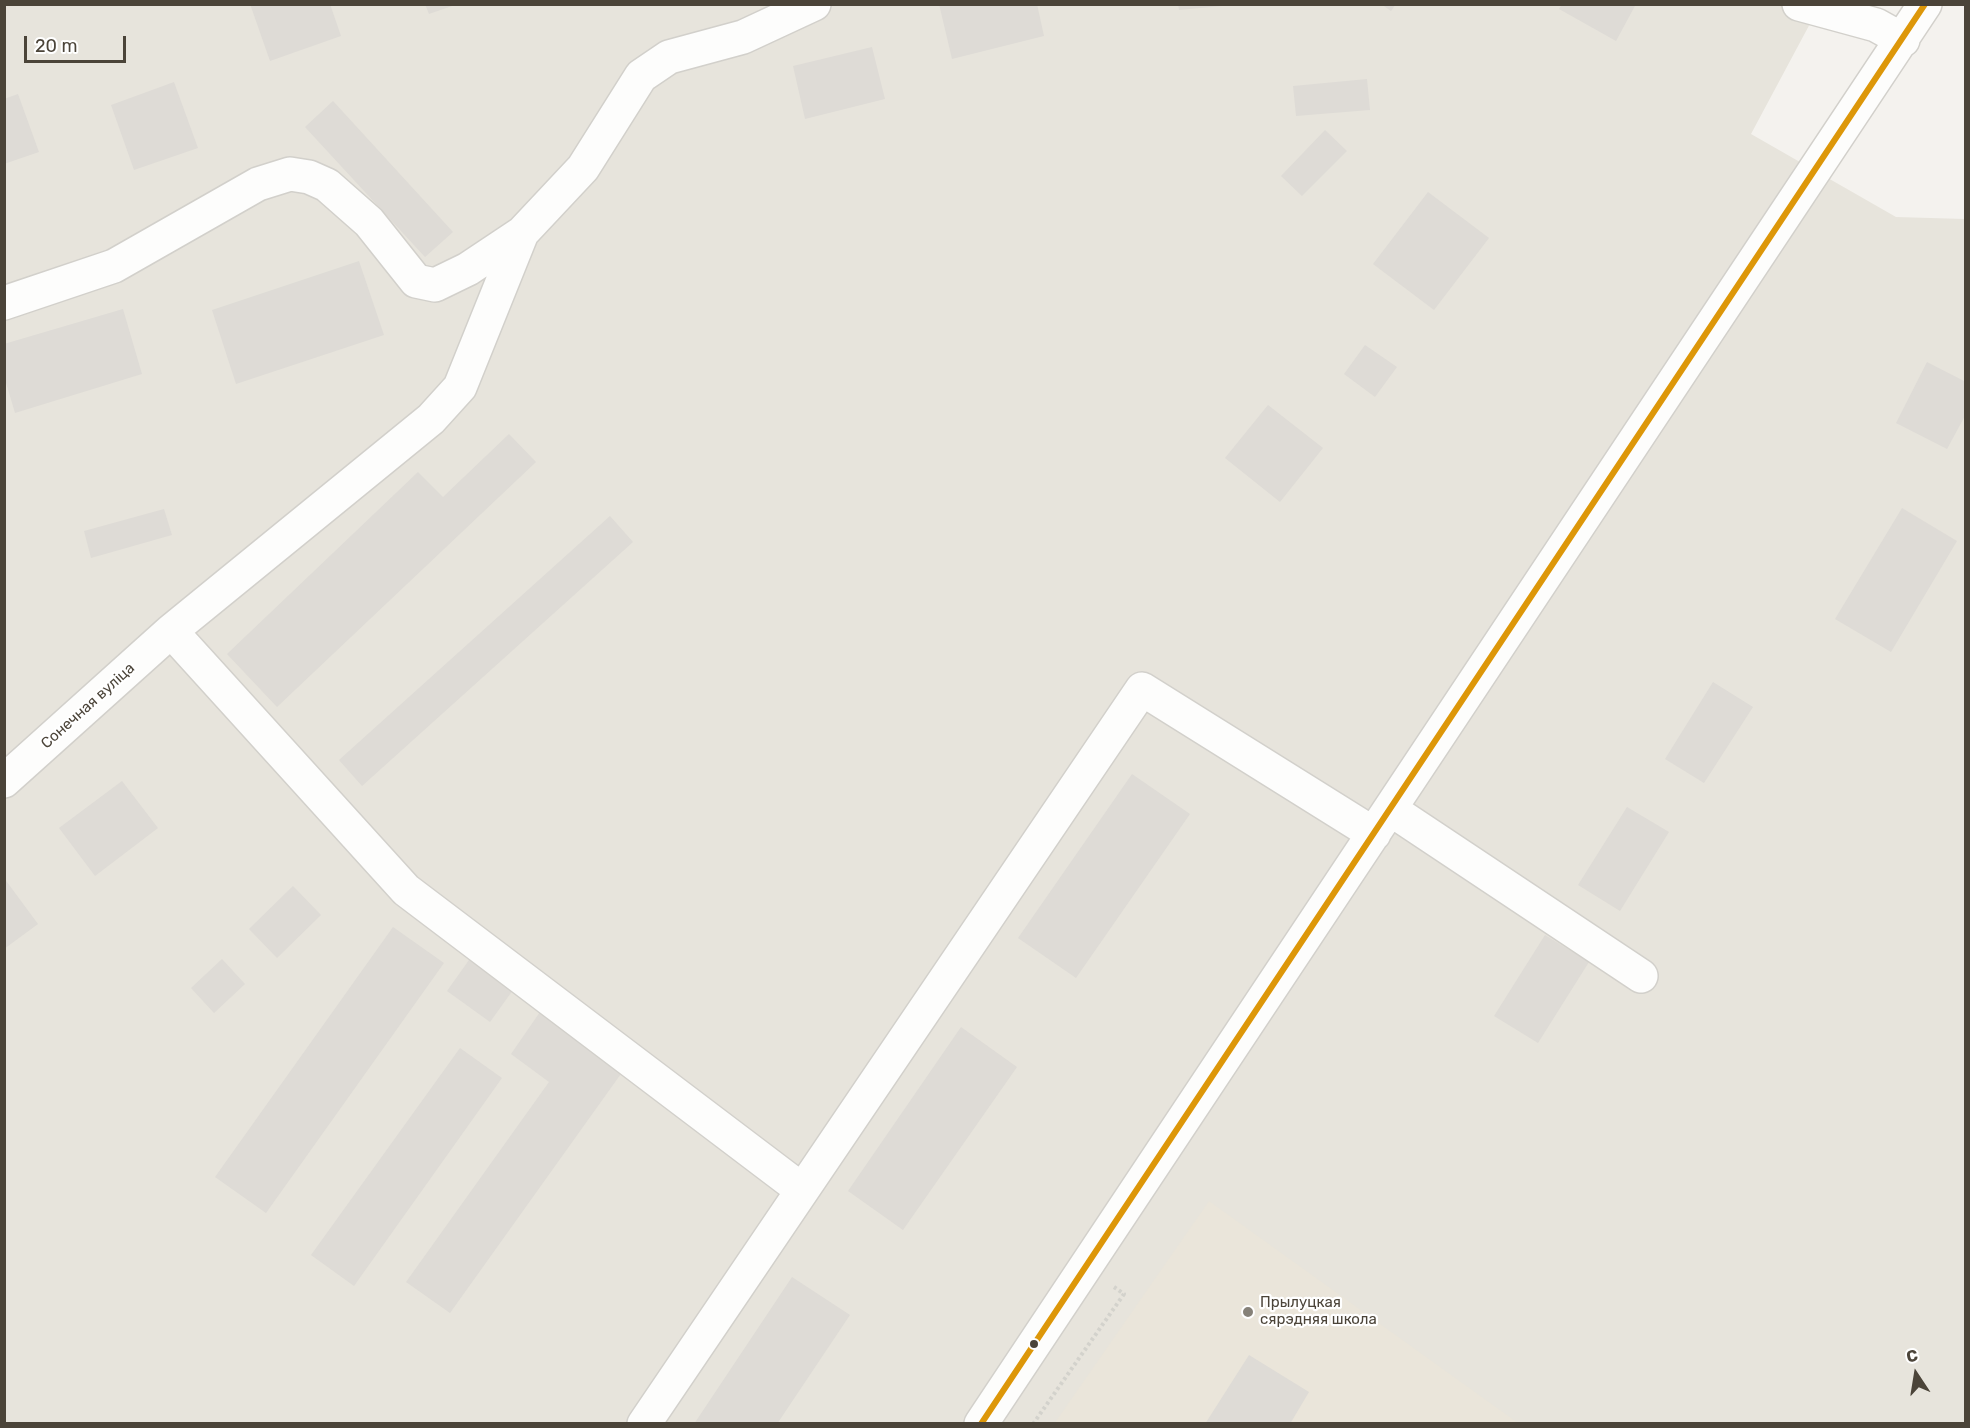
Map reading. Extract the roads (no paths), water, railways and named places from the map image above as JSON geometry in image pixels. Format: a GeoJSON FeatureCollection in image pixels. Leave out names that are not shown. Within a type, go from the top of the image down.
{"type":"FeatureCollection","features":[{"type":"Feature","properties":{"kind":"street"},"geometry":{"type":"LineString","coordinates":[[4,303],[114,266],[258,184],[291,174],[309,177],[327,185],[369,222],[416,281],[435,285],[468,269],[522,233],[582,168],[641,76],[669,57],[744,37],[814,4]]}},
{"type":"Feature","properties":{"kind":"street"},"geometry":{"type":"LineString","coordinates":[[1799,4],[1876,26],[1903,40]]}},
{"type":"Feature","properties":{"kind":"street"},"geometry":{"type":"LineString","coordinates":[[981,1424],[1925,4]]}},
{"type":"Feature","properties":{"kind":"street","name":"Сонечная вуліца"},"geometry":{"type":"LineString","coordinates":[[4,781],[171,631],[431,419],[460,387],[522,233]]}},
{"type":"Feature","properties":{"kind":"street"},"geometry":{"type":"LineString","coordinates":[[171,631],[406,890],[802,1190]]}},
{"type":"Feature","properties":{"kind":"street"},"geometry":{"type":"LineString","coordinates":[[644,1424],[1142,688],[1382,821],[1641,976]]}},
{"type":"Feature","properties":{"kind":"place","name":"Прылуцкая сярэдняя школа"},"geometry":{"type":"Point","coordinates":[1248,1312]}}]}
